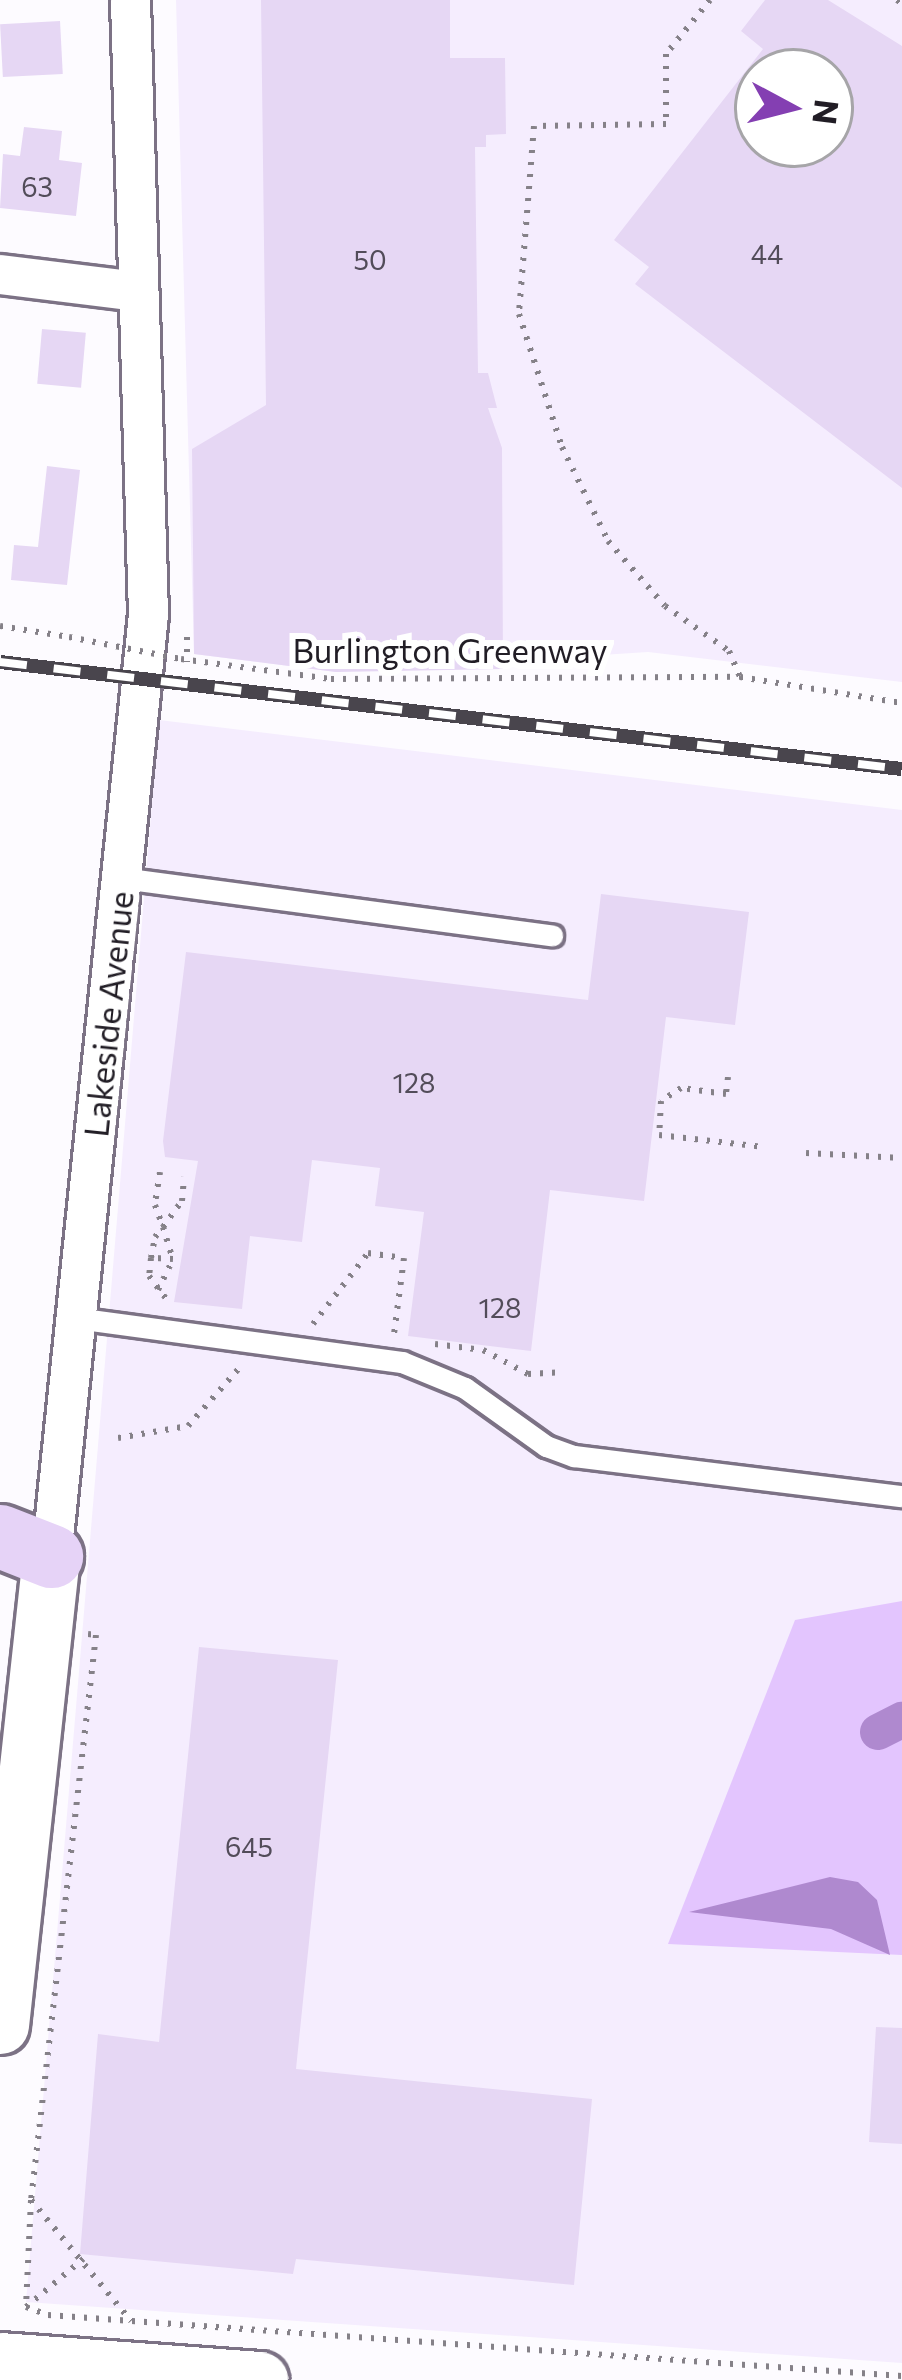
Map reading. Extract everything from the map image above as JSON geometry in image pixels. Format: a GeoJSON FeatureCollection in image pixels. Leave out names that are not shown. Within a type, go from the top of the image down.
{"type":"FeatureCollection","features":[{"type":"Feature","properties":{"kind":"main road","name":"Lakeside Avenue"},"geometry":{"type":"LineString","coordinates":[[0,2026],[26,1546]]}},
{"type":"Feature","properties":{"kind":"main road"},"geometry":{"type":"LineString","coordinates":[[0,2361],[259,2380]]}},
{"type":"Feature","properties":{"kind":"street","name":"Lakeside Avenue"},"geometry":{"type":"LineString","coordinates":[[26,1546],[76,1318],[148,614],[130,0]]}},
{"type":"Feature","properties":{"kind":"street"},"geometry":{"type":"LineString","coordinates":[[0,274],[137,292]]}},
{"type":"Feature","properties":{"kind":"lane"},"geometry":{"type":"LineString","coordinates":[[122,878],[553,934]]}},
{"type":"Feature","properties":{"kind":"lane"},"geometry":{"type":"LineString","coordinates":[[76,1318],[421,1368],[574,1456],[902,1496]]}},
{"type":"Feature","properties":{"kind":"path"},"geometry":{"type":"LineString","coordinates":[[710,0],[666,54],[666,124],[534,126],[518,314],[533,370],[608,541],[665,606],[729,651],[740,677]]}},
{"type":"Feature","properties":{"kind":"path","name":"Burlington Greenway"},"geometry":{"type":"LineString","coordinates":[[0,626],[184,660],[331,679],[740,677],[902,703]]}},
{"type":"Feature","properties":{"kind":"path"},"geometry":{"type":"LineString","coordinates":[[184,660],[187,637]]}},
{"type":"Feature","properties":{"kind":"path"},"geometry":{"type":"LineString","coordinates":[[728,1077],[726,1094],[681,1088],[661,1101],[658,1135],[765,1148]]}},
{"type":"Feature","properties":{"kind":"path"},"geometry":{"type":"LineString","coordinates":[[806,1153],[902,1158]]}},
{"type":"Feature","properties":{"kind":"path"},"geometry":{"type":"LineString","coordinates":[[160,1172],[155,1205],[164,1228],[173,1259],[158,1290],[151,1258],[164,1228],[182,1201],[184,1177]]}},
{"type":"Feature","properties":{"kind":"path"},"geometry":{"type":"LineString","coordinates":[[310,1328],[368,1253],[404,1258],[394,1338]]}},
{"type":"Feature","properties":{"kind":"path"},"geometry":{"type":"LineString","coordinates":[[151,1258],[173,1259]]}},
{"type":"Feature","properties":{"kind":"path"},"geometry":{"type":"LineString","coordinates":[[118,1438],[188,1426],[263,1343]]}},
{"type":"Feature","properties":{"kind":"path"},"geometry":{"type":"LineString","coordinates":[[26,2307],[31,2200],[96,1635]]}},
{"type":"Feature","properties":{"kind":"path"},"geometry":{"type":"LineString","coordinates":[[31,2200],[131,2321]]}},
{"type":"Feature","properties":{"kind":"path"},"geometry":{"type":"LineString","coordinates":[[26,2307],[83,2259]]}},
{"type":"Feature","properties":{"kind":"path"},"geometry":{"type":"LineString","coordinates":[[26,2307],[131,2321],[902,2376]]}},
{"type":"Feature","properties":{"kind":"shaded area"},"geometry":{"type":"Polygon","coordinates":[[[176,0],[902,0],[902,682],[648,652],[336,672],[194,654],[176,0]]]}},
{"type":"Feature","properties":{"kind":"shaded area"},"geometry":{"type":"Polygon","coordinates":[[[159,720],[902,810],[902,2363],[26,2302],[159,720]]]}},
{"type":"Feature","properties":{"kind":"shaded area"},"geometry":{"type":"Polygon","coordinates":[[[902,1601],[902,1955],[668,1944],[795,1620],[902,1601]]]}},
{"type":"Feature","properties":{"kind":"shaded area"},"geometry":{"type":"Polygon","coordinates":[[[830,1877],[858,1882],[877,1900],[890,1955],[831,1929],[689,1912],[830,1877]]]}},
{"type":"Feature","properties":{"kind":"building"},"geometry":{"type":"Polygon","coordinates":[[[261,0],[450,0],[450,58],[505,58],[506,134],[486,135],[486,147],[475,147],[478,373],[488,373],[497,408],[488,408],[502,448],[503,669],[336,672],[194,654],[192,449],[266,405],[261,0]]]}},
{"type":"Feature","properties":{"kind":"building"},"geometry":{"type":"Polygon","coordinates":[[[765,0],[828,0],[902,46],[902,488],[635,284],[649,267],[614,240],[734,86],[734,168],[854,168],[854,48],[762,48],[741,31],[765,0]]]}},
{"type":"Feature","properties":{"kind":"building"},"geometry":{"type":"Polygon","coordinates":[[[60,21],[63,74],[3,77],[0,24],[60,21]]]}},
{"type":"Feature","properties":{"kind":"building"},"geometry":{"type":"Polygon","coordinates":[[[24,127],[62,131],[59,160],[82,163],[76,216],[0,208],[3,154],[20,156],[24,127]]]}},
{"type":"Feature","properties":{"kind":"building"},"geometry":{"type":"Polygon","coordinates":[[[42,329],[86,333],[81,388],[37,384],[42,329]]]}},
{"type":"Feature","properties":{"kind":"building"},"geometry":{"type":"Polygon","coordinates":[[[47,466],[80,470],[67,585],[11,580],[14,545],[38,547],[47,466]]]}},
{"type":"Feature","properties":{"kind":"building"},"geometry":{"type":"Polygon","coordinates":[[[601,894],[749,912],[735,1025],[666,1017],[644,1201],[550,1190],[531,1351],[408,1336],[424,1212],[375,1206],[380,1168],[312,1160],[302,1242],[250,1236],[242,1309],[174,1302],[198,1161],[165,1157],[163,1141],[186,952],[588,1000],[601,894]]]}},
{"type":"Feature","properties":{"kind":"building"},"geometry":{"type":"Polygon","coordinates":[[[199,1647],[338,1660],[296,2069],[592,2099],[574,2285],[296,2259],[293,2274],[80,2254],[98,2034],[159,2042],[199,1647]]]}},
{"type":"Feature","properties":{"kind":"building"},"geometry":{"type":"Polygon","coordinates":[[[876,2027],[902,2028],[902,2144],[869,2142],[876,2027]]]}},
{"type":"Feature","properties":{"kind":"waterway"},"geometry":{"type":"LineString","coordinates":[[878,1732],[902,1720]]}},
{"type":"Feature","properties":{"kind":"railway"},"geometry":{"type":"LineString","coordinates":[[0,662],[902,769]]}}]}
